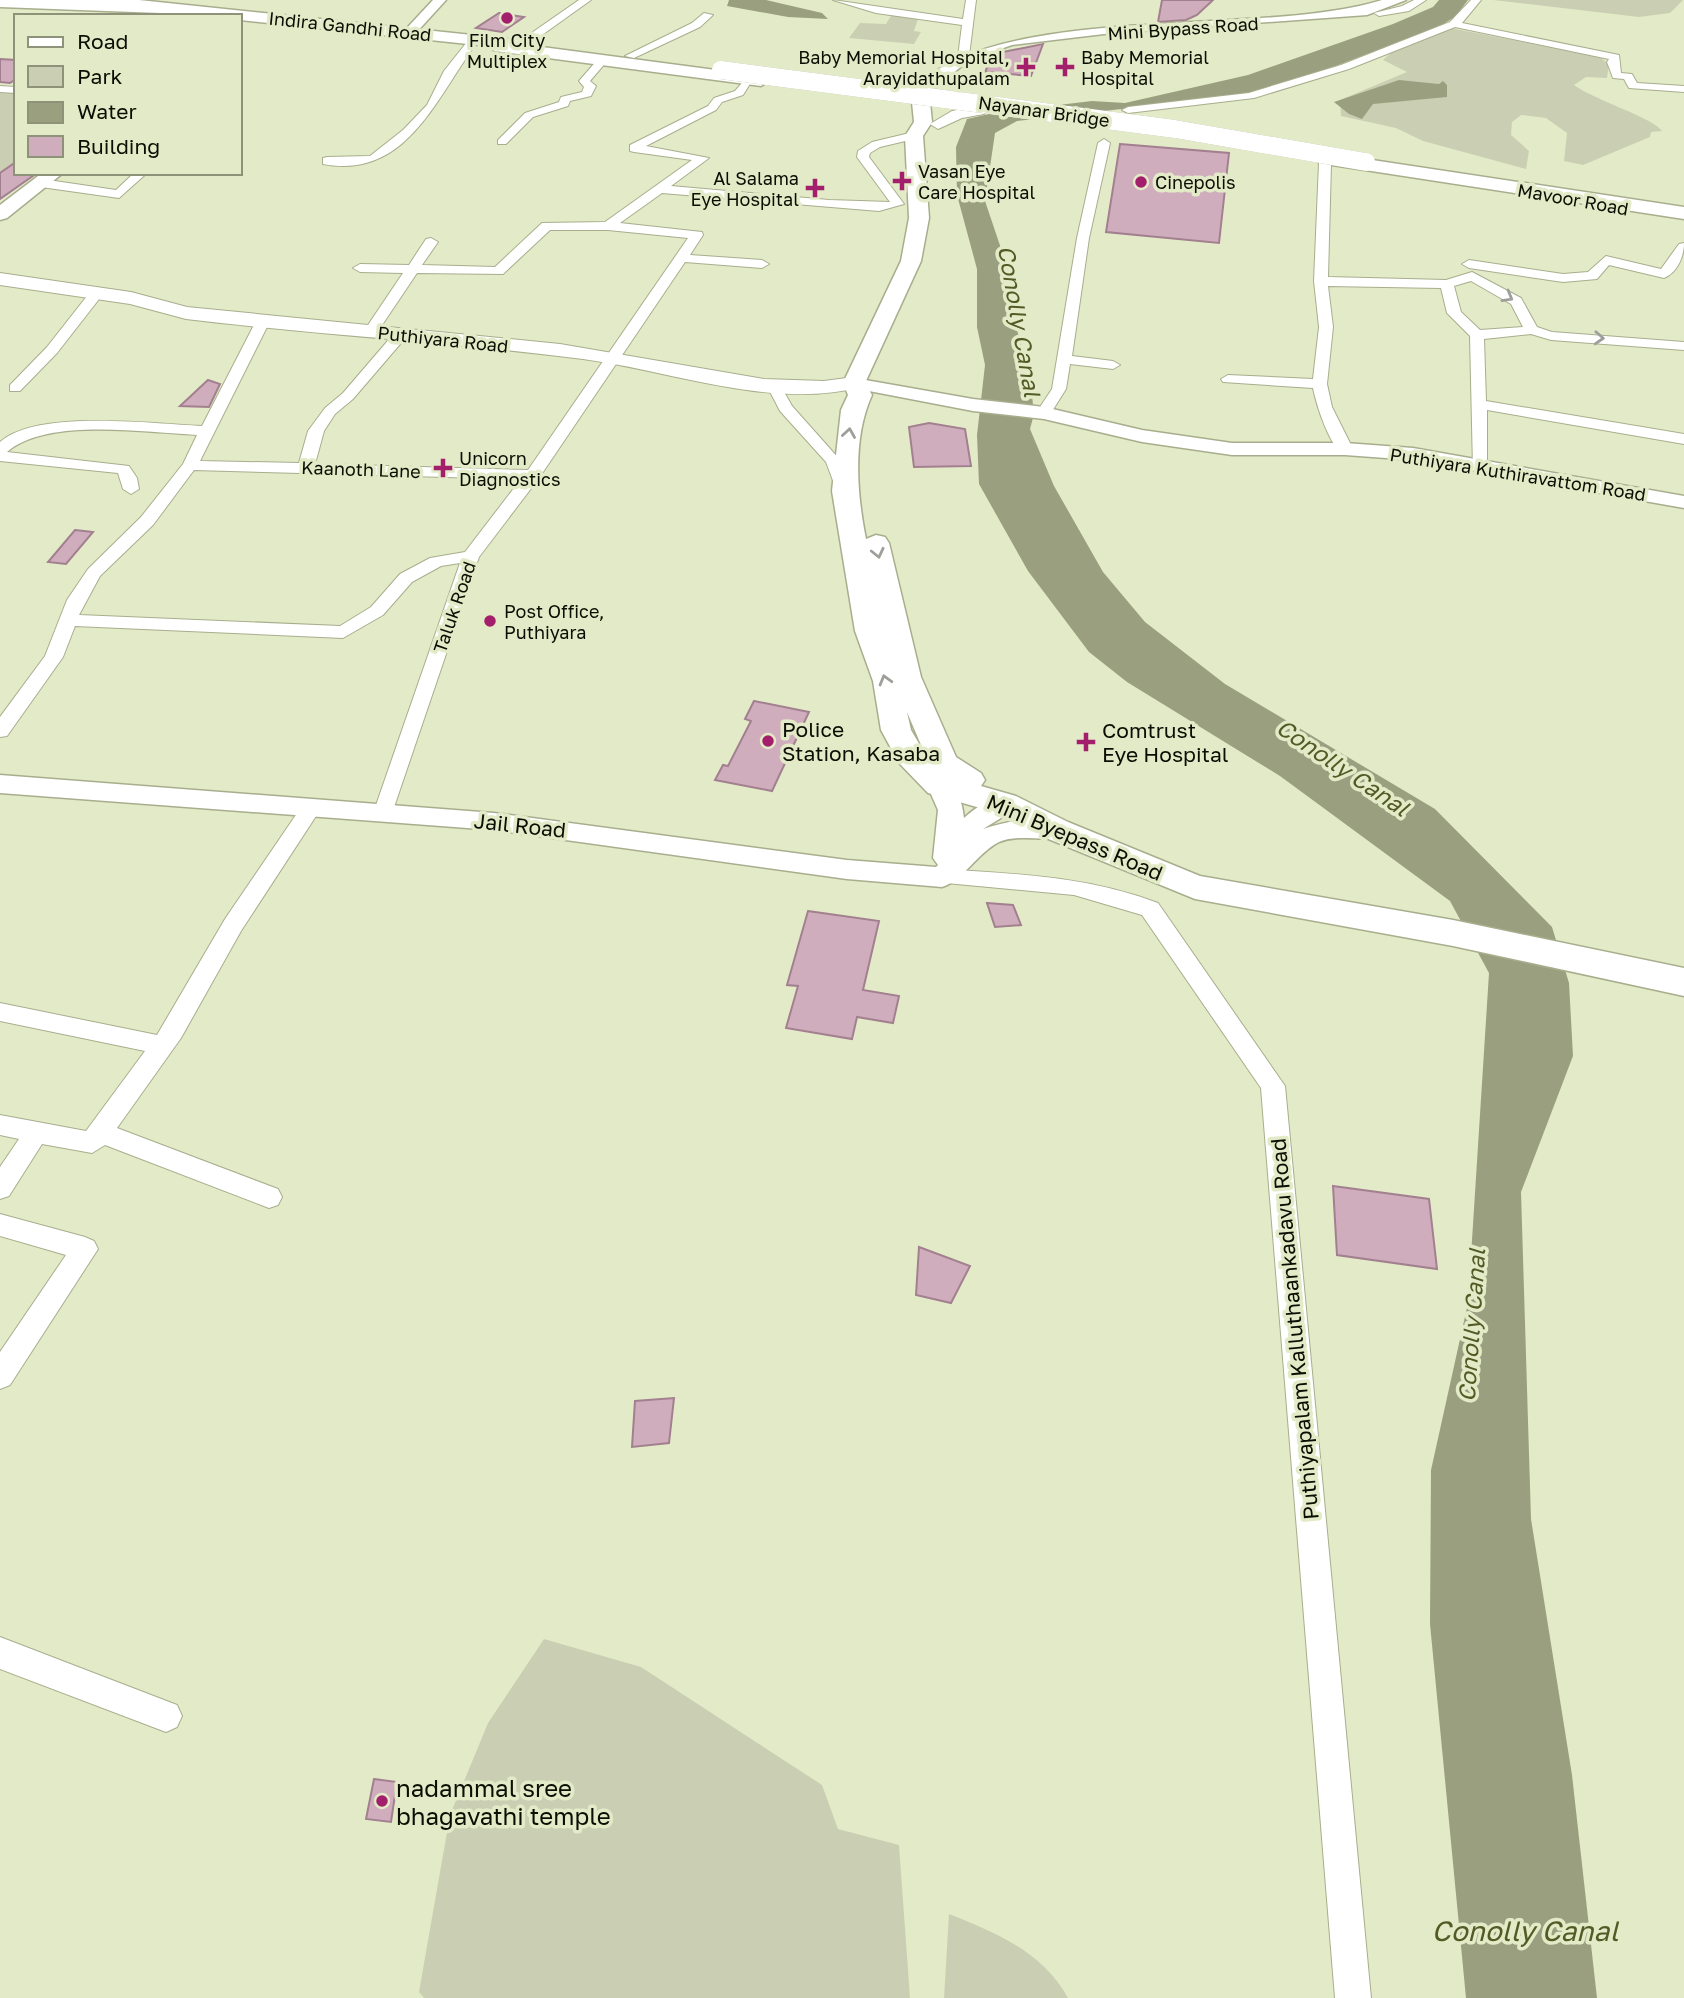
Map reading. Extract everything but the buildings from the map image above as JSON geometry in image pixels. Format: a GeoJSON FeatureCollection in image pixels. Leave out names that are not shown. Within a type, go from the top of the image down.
{"type":"FeatureCollection","features":[{"type":"Feature","properties":{"kind":"main road","name":"Mini Bypass Road"},"geometry":{"type":"LineString","coordinates":[[1337,15],[1367,10],[1398,0]]}},
{"type":"Feature","properties":{"kind":"main road","name":"Mini Bypass Road"},"geometry":{"type":"LineString","coordinates":[[933,99],[966,59],[1006,46],[1105,31],[1378,13],[1411,0]]}},
{"type":"Feature","properties":{"kind":"main road","name":"Indira Gandhi Road"},"geometry":{"type":"LineString","coordinates":[[0,3],[201,14]]}},
{"type":"Feature","properties":{"kind":"main road","name":"Indira Gandhi Road"},"geometry":{"type":"LineString","coordinates":[[157,10],[187,14]]}},
{"type":"Feature","properties":{"kind":"main road","name":"Indira Gandhi Road"},"geometry":{"type":"LineString","coordinates":[[242,18],[410,33],[721,70]]}},
{"type":"Feature","properties":{"kind":"main road","name":"Indira Gandhi Road"},"geometry":{"type":"LineString","coordinates":[[242,20],[471,44],[496,44]]}},
{"type":"Feature","properties":{"kind":"main road"},"geometry":{"type":"LineString","coordinates":[[496,44],[524,43],[886,88],[981,111],[1122,112],[1141,124]]}},
{"type":"Feature","properties":{"kind":"main road"},"geometry":{"type":"LineString","coordinates":[[496,44],[748,79],[1141,124],[1496,184]]}},
{"type":"Feature","properties":{"kind":"main road"},"geometry":{"type":"LineString","coordinates":[[966,59],[933,99],[931,219],[918,270],[864,385],[864,493],[907,677],[944,762],[1005,804]]}},
{"type":"Feature","properties":{"kind":"main road","name":"Nayanar Bridge"},"geometry":{"type":"LineString","coordinates":[[721,70],[1175,129],[1366,162]]}},
{"type":"Feature","properties":{"kind":"main road","name":"Mini Byepass Road"},"geometry":{"type":"LineString","coordinates":[[933,99],[914,136],[919,218],[911,261],[853,410],[844,491],[869,631],[887,681],[896,730],[910,756],[939,785],[1005,804],[1057,830],[1195,887],[1453,933],[1597,966],[1684,982]]}},
{"type":"Feature","properties":{"kind":"main road","name":"Mavoor Road"},"geometry":{"type":"LineString","coordinates":[[1366,162],[1684,216]]}},
{"type":"Feature","properties":{"kind":"main road"},"geometry":{"type":"LineString","coordinates":[[0,206],[46,177]]}},
{"type":"Feature","properties":{"kind":"main road"},"geometry":{"type":"LineString","coordinates":[[0,214],[46,177]]}},
{"type":"Feature","properties":{"kind":"main road","name":"Puthiyara Road"},"geometry":{"type":"LineString","coordinates":[[0,281],[131,298],[186,313],[262,323],[371,331],[614,357],[774,386],[864,385]]}},
{"type":"Feature","properties":{"kind":"street"},"geometry":{"type":"LineString","coordinates":[[410,33],[440,0]]}},
{"type":"Feature","properties":{"kind":"street"},"geometry":{"type":"LineString","coordinates":[[524,43],[586,0]]}},
{"type":"Feature","properties":{"kind":"street"},"geometry":{"type":"LineString","coordinates":[[838,0],[969,23]]}},
{"type":"Feature","properties":{"kind":"street"},"geometry":{"type":"LineString","coordinates":[[867,7],[884,0]]}},
{"type":"Feature","properties":{"kind":"street"},"geometry":{"type":"LineString","coordinates":[[966,59],[971,0]]}},
{"type":"Feature","properties":{"kind":"street"},"geometry":{"type":"LineString","coordinates":[[1378,13],[1405,9],[1421,0]]}},
{"type":"Feature","properties":{"kind":"street"},"geometry":{"type":"LineString","coordinates":[[1122,112],[1250,96],[1345,67],[1454,24],[1469,11],[1476,0]]}},
{"type":"Feature","properties":{"kind":"street"},"geometry":{"type":"LineString","coordinates":[[630,56],[696,25],[708,15]]}},
{"type":"Feature","properties":{"kind":"street"},"geometry":{"type":"LineString","coordinates":[[1454,24],[1615,57],[1612,62],[1616,76],[1628,76],[1633,86],[1683,90]]}},
{"type":"Feature","properties":{"kind":"street"},"geometry":{"type":"LineString","coordinates":[[327,161],[373,159],[407,132],[432,106],[449,71],[471,44]]}},
{"type":"Feature","properties":{"kind":"street"},"geometry":{"type":"LineString","coordinates":[[502,142],[529,115],[564,104],[565,99],[571,96],[587,94],[590,86],[584,81],[603,60]]}},
{"type":"Feature","properties":{"kind":"street"},"geometry":{"type":"LineString","coordinates":[[360,268],[498,271],[547,226],[608,226],[703,158],[634,148],[672,126],[712,108],[718,100],[739,93],[748,79]]}},
{"type":"Feature","properties":{"kind":"street"},"geometry":{"type":"LineString","coordinates":[[660,189],[829,204],[879,207],[898,204],[863,157],[864,151],[876,144],[914,136]]}},
{"type":"Feature","properties":{"kind":"street"},"geometry":{"type":"LineString","coordinates":[[1044,413],[1059,389],[1072,324],[1083,238],[1104,143]]}},
{"type":"Feature","properties":{"kind":"street"},"geometry":{"type":"LineString","coordinates":[[1325,159],[1321,281],[1326,327],[1320,384],[1324,407],[1345,449]]}},
{"type":"Feature","properties":{"kind":"street"},"geometry":{"type":"LineString","coordinates":[[46,177],[119,194],[139,175]]}},
{"type":"Feature","properties":{"kind":"street","name":"Taluk Road"},"geometry":{"type":"LineString","coordinates":[[384,811],[471,556],[533,475],[697,235],[608,226]]}},
{"type":"Feature","properties":{"kind":"street"},"geometry":{"type":"LineString","coordinates":[[371,331],[431,242]]}},
{"type":"Feature","properties":{"kind":"street"},"geometry":{"type":"LineString","coordinates":[[1321,281],[1447,284],[1471,270],[1563,278],[1592,276],[1606,260],[1664,274],[1684,247]]}},
{"type":"Feature","properties":{"kind":"street"},"geometry":{"type":"LineString","coordinates":[[681,258],[762,264]]}},
{"type":"Feature","properties":{"kind":"street"},"geometry":{"type":"LineString","coordinates":[[1471,270],[1517,301],[1532,330]]}},
{"type":"Feature","properties":{"kind":"street"},"geometry":{"type":"LineString","coordinates":[[1447,284],[1454,313],[1477,335],[1479,466]]}},
{"type":"Feature","properties":{"kind":"street"},"geometry":{"type":"LineString","coordinates":[[15,388],[52,350],[96,294]]}},
{"type":"Feature","properties":{"kind":"street"},"geometry":{"type":"LineString","coordinates":[[0,731],[54,657],[76,600],[94,573],[147,521],[190,465],[262,323]]}},
{"type":"Feature","properties":{"kind":"street"},"geometry":{"type":"LineString","coordinates":[[1477,335],[1532,330],[1551,336],[1684,346]]}},
{"type":"Feature","properties":{"kind":"street"},"geometry":{"type":"LineString","coordinates":[[306,467],[316,432],[330,411],[348,396],[402,334]]}},
{"type":"Feature","properties":{"kind":"street"},"geometry":{"type":"LineString","coordinates":[[1063,359],[1113,365]]}},
{"type":"Feature","properties":{"kind":"street"},"geometry":{"type":"LineString","coordinates":[[1228,379],[1320,384]]}},
{"type":"Feature","properties":{"kind":"street","name":"Puthiyara Kuthiravattom Road"},"geometry":{"type":"LineString","coordinates":[[864,385],[973,405],[1044,413],[1142,436],[1233,449],[1345,449],[1413,454],[1684,502]]}},
{"type":"Feature","properties":{"kind":"street"},"geometry":{"type":"LineString","coordinates":[[774,386],[785,408],[833,461],[844,491]]}},
{"type":"Feature","properties":{"kind":"street"},"geometry":{"type":"LineString","coordinates":[[1479,404],[1639,434],[1684,439]]}},
{"type":"Feature","properties":{"kind":"street"},"geometry":{"type":"LineString","coordinates":[[0,450],[14,438],[35,430],[97,426],[206,431]]}},
{"type":"Feature","properties":{"kind":"street"},"geometry":{"type":"LineString","coordinates":[[0,456],[123,469],[130,478],[131,489]]}},
{"type":"Feature","properties":{"kind":"street","name":"Kaanoth Lane"},"geometry":{"type":"LineString","coordinates":[[190,465],[533,475]]}},
{"type":"Feature","properties":{"kind":"street"},"geometry":{"type":"LineString","coordinates":[[68,620],[343,632],[377,611],[406,578],[436,562],[471,556]]}},
{"type":"Feature","properties":{"kind":"street","name":"Jail Road"},"geometry":{"type":"LineString","coordinates":[[0,784],[135,797],[384,811],[563,829],[771,860],[942,877]]}},
{"type":"Feature","properties":{"kind":"street"},"geometry":{"type":"LineString","coordinates":[[939,785],[948,795],[950,806],[950,838],[942,877]]}},
{"type":"Feature","properties":{"kind":"street"},"geometry":{"type":"LineString","coordinates":[[942,877],[975,819],[987,810],[1005,804]]}},
{"type":"Feature","properties":{"kind":"street"},"geometry":{"type":"LineString","coordinates":[[0,1125],[92,1143],[160,1045],[173,1031],[233,925],[311,807]]}},
{"type":"Feature","properties":{"kind":"street"},"geometry":{"type":"LineString","coordinates":[[942,877],[962,853],[992,834],[1012,829],[1057,830]]}},
{"type":"Feature","properties":{"kind":"street","name":"Puthiyapalam Kalluthaankadavu Road"},"geometry":{"type":"LineString","coordinates":[[942,877],[1053,882],[1120,896],[1150,909],[1272,1086],[1353,1998]]}},
{"type":"Feature","properties":{"kind":"street"},"geometry":{"type":"LineString","coordinates":[[0,1012],[160,1045]]}},
{"type":"Feature","properties":{"kind":"street"},"geometry":{"type":"LineString","coordinates":[[100,1132],[269,1198]]}},
{"type":"Feature","properties":{"kind":"street"},"geometry":{"type":"LineString","coordinates":[[0,1188],[36,1133]]}},
{"type":"Feature","properties":{"kind":"street"},"geometry":{"type":"LineString","coordinates":[[0,1225],[85,1249],[0,1376]]}},
{"type":"Feature","properties":{"kind":"street"},"geometry":{"type":"LineString","coordinates":[[0,1653],[166,1716]]}},
{"type":"Feature","properties":{"kind":"green space"},"geometry":{"type":"Polygon","coordinates":[[[1493,0],[1683,0],[1670,13],[1639,17],[1493,0]]]}},
{"type":"Feature","properties":{"kind":"green space"},"geometry":{"type":"Polygon","coordinates":[[[892,14],[919,16],[914,31],[921,32],[914,44],[849,38],[860,23],[886,24],[892,14]]]}},
{"type":"Feature","properties":{"kind":"green space"},"geometry":{"type":"Polygon","coordinates":[[[1450,28],[1598,56],[1609,64],[1607,78],[1586,77],[1574,85],[1647,120],[1662,131],[1651,132],[1650,137],[1583,165],[1564,161],[1567,133],[1546,118],[1521,115],[1512,122],[1511,135],[1529,151],[1526,169],[1423,141],[1396,128],[1341,116],[1340,100],[1407,72],[1383,60],[1392,52],[1450,28]]]}},
{"type":"Feature","properties":{"kind":"green space"},"geometry":{"type":"Polygon","coordinates":[[[0,92],[14,93],[14,175],[34,175],[0,199],[0,92]]]}},
{"type":"Feature","properties":{"kind":"green space"},"geometry":{"type":"Polygon","coordinates":[[[544,1639],[641,1667],[822,1785],[838,1829],[899,1845],[910,1998],[424,1998],[419,1992],[450,1815],[488,1723],[544,1639]]]}},
{"type":"Feature","properties":{"kind":"green space"},"geometry":{"type":"Polygon","coordinates":[[[949,1914],[1001,1937],[1032,1956],[1058,1982],[1068,1998],[944,1998],[949,1914]]]}},
{"type":"Feature","properties":{"kind":"water"},"geometry":{"type":"Polygon","coordinates":[[[729,0],[766,0],[822,13],[828,19],[788,17],[727,6],[729,0]]]}},
{"type":"Feature","properties":{"kind":"water","name":"Conolly Canal"},"geometry":{"type":"Polygon","coordinates":[[[1439,0],[1468,0],[1455,17],[1438,27],[1304,78],[1243,95],[1017,121],[995,133],[985,201],[1012,281],[1014,319],[1030,377],[1034,414],[1030,429],[1054,486],[1103,572],[1145,622],[1225,684],[1435,809],[1552,927],[1569,983],[1573,1056],[1521,1192],[1531,1519],[1572,1775],[1597,1998],[1466,1998],[1430,1624],[1431,1470],[1468,1303],[1489,973],[1450,901],[1280,776],[1127,682],[1089,652],[1028,571],[979,484],[977,435],[985,365],[977,327],[977,269],[957,195],[956,147],[967,119],[998,112],[1092,101],[1125,103],[1248,75],[1393,24],[1433,7],[1439,0]]]}},
{"type":"Feature","properties":{"kind":"water"},"geometry":{"type":"Polygon","coordinates":[[[1399,80],[1439,84],[1443,81],[1447,85],[1447,97],[1373,104],[1362,119],[1349,114],[1334,102],[1399,80]]]}},
{"type":"Feature","properties":{"kind":"place","name":"Film City Multiplex"},"geometry":{"type":"Point","coordinates":[507,18]}},
{"type":"Feature","properties":{"kind":"place","name":"Baby Memorial Hospital, Arayidathupalam"},"geometry":{"type":"Point","coordinates":[1026,67]}},
{"type":"Feature","properties":{"kind":"place","name":"Baby Memorial Hospital"},"geometry":{"type":"Point","coordinates":[1065,67]}},
{"type":"Feature","properties":{"kind":"place","name":"Vasan Eye Care Hospital"},"geometry":{"type":"Point","coordinates":[902,181]}},
{"type":"Feature","properties":{"kind":"place","name":"Cinepolis"},"geometry":{"type":"Point","coordinates":[1141,182]}},
{"type":"Feature","properties":{"kind":"place","name":"Al Salama Eye Hospital"},"geometry":{"type":"Point","coordinates":[815,188]}},
{"type":"Feature","properties":{"kind":"place","name":"Unicorn Diagnostics"},"geometry":{"type":"Point","coordinates":[443,468]}},
{"type":"Feature","properties":{"kind":"place","name":"Post Office, Puthiyara"},"geometry":{"type":"Point","coordinates":[490,621]}},
{"type":"Feature","properties":{"kind":"place","name":"Police Station, Kasaba"},"geometry":{"type":"Point","coordinates":[768,741]}},
{"type":"Feature","properties":{"kind":"place","name":"Comtrust Eye Hospital"},"geometry":{"type":"Point","coordinates":[1086,742]}},
{"type":"Feature","properties":{"kind":"place","name":"nadammal sree bhagavathi temple"},"geometry":{"type":"Point","coordinates":[382,1801]}}]}
